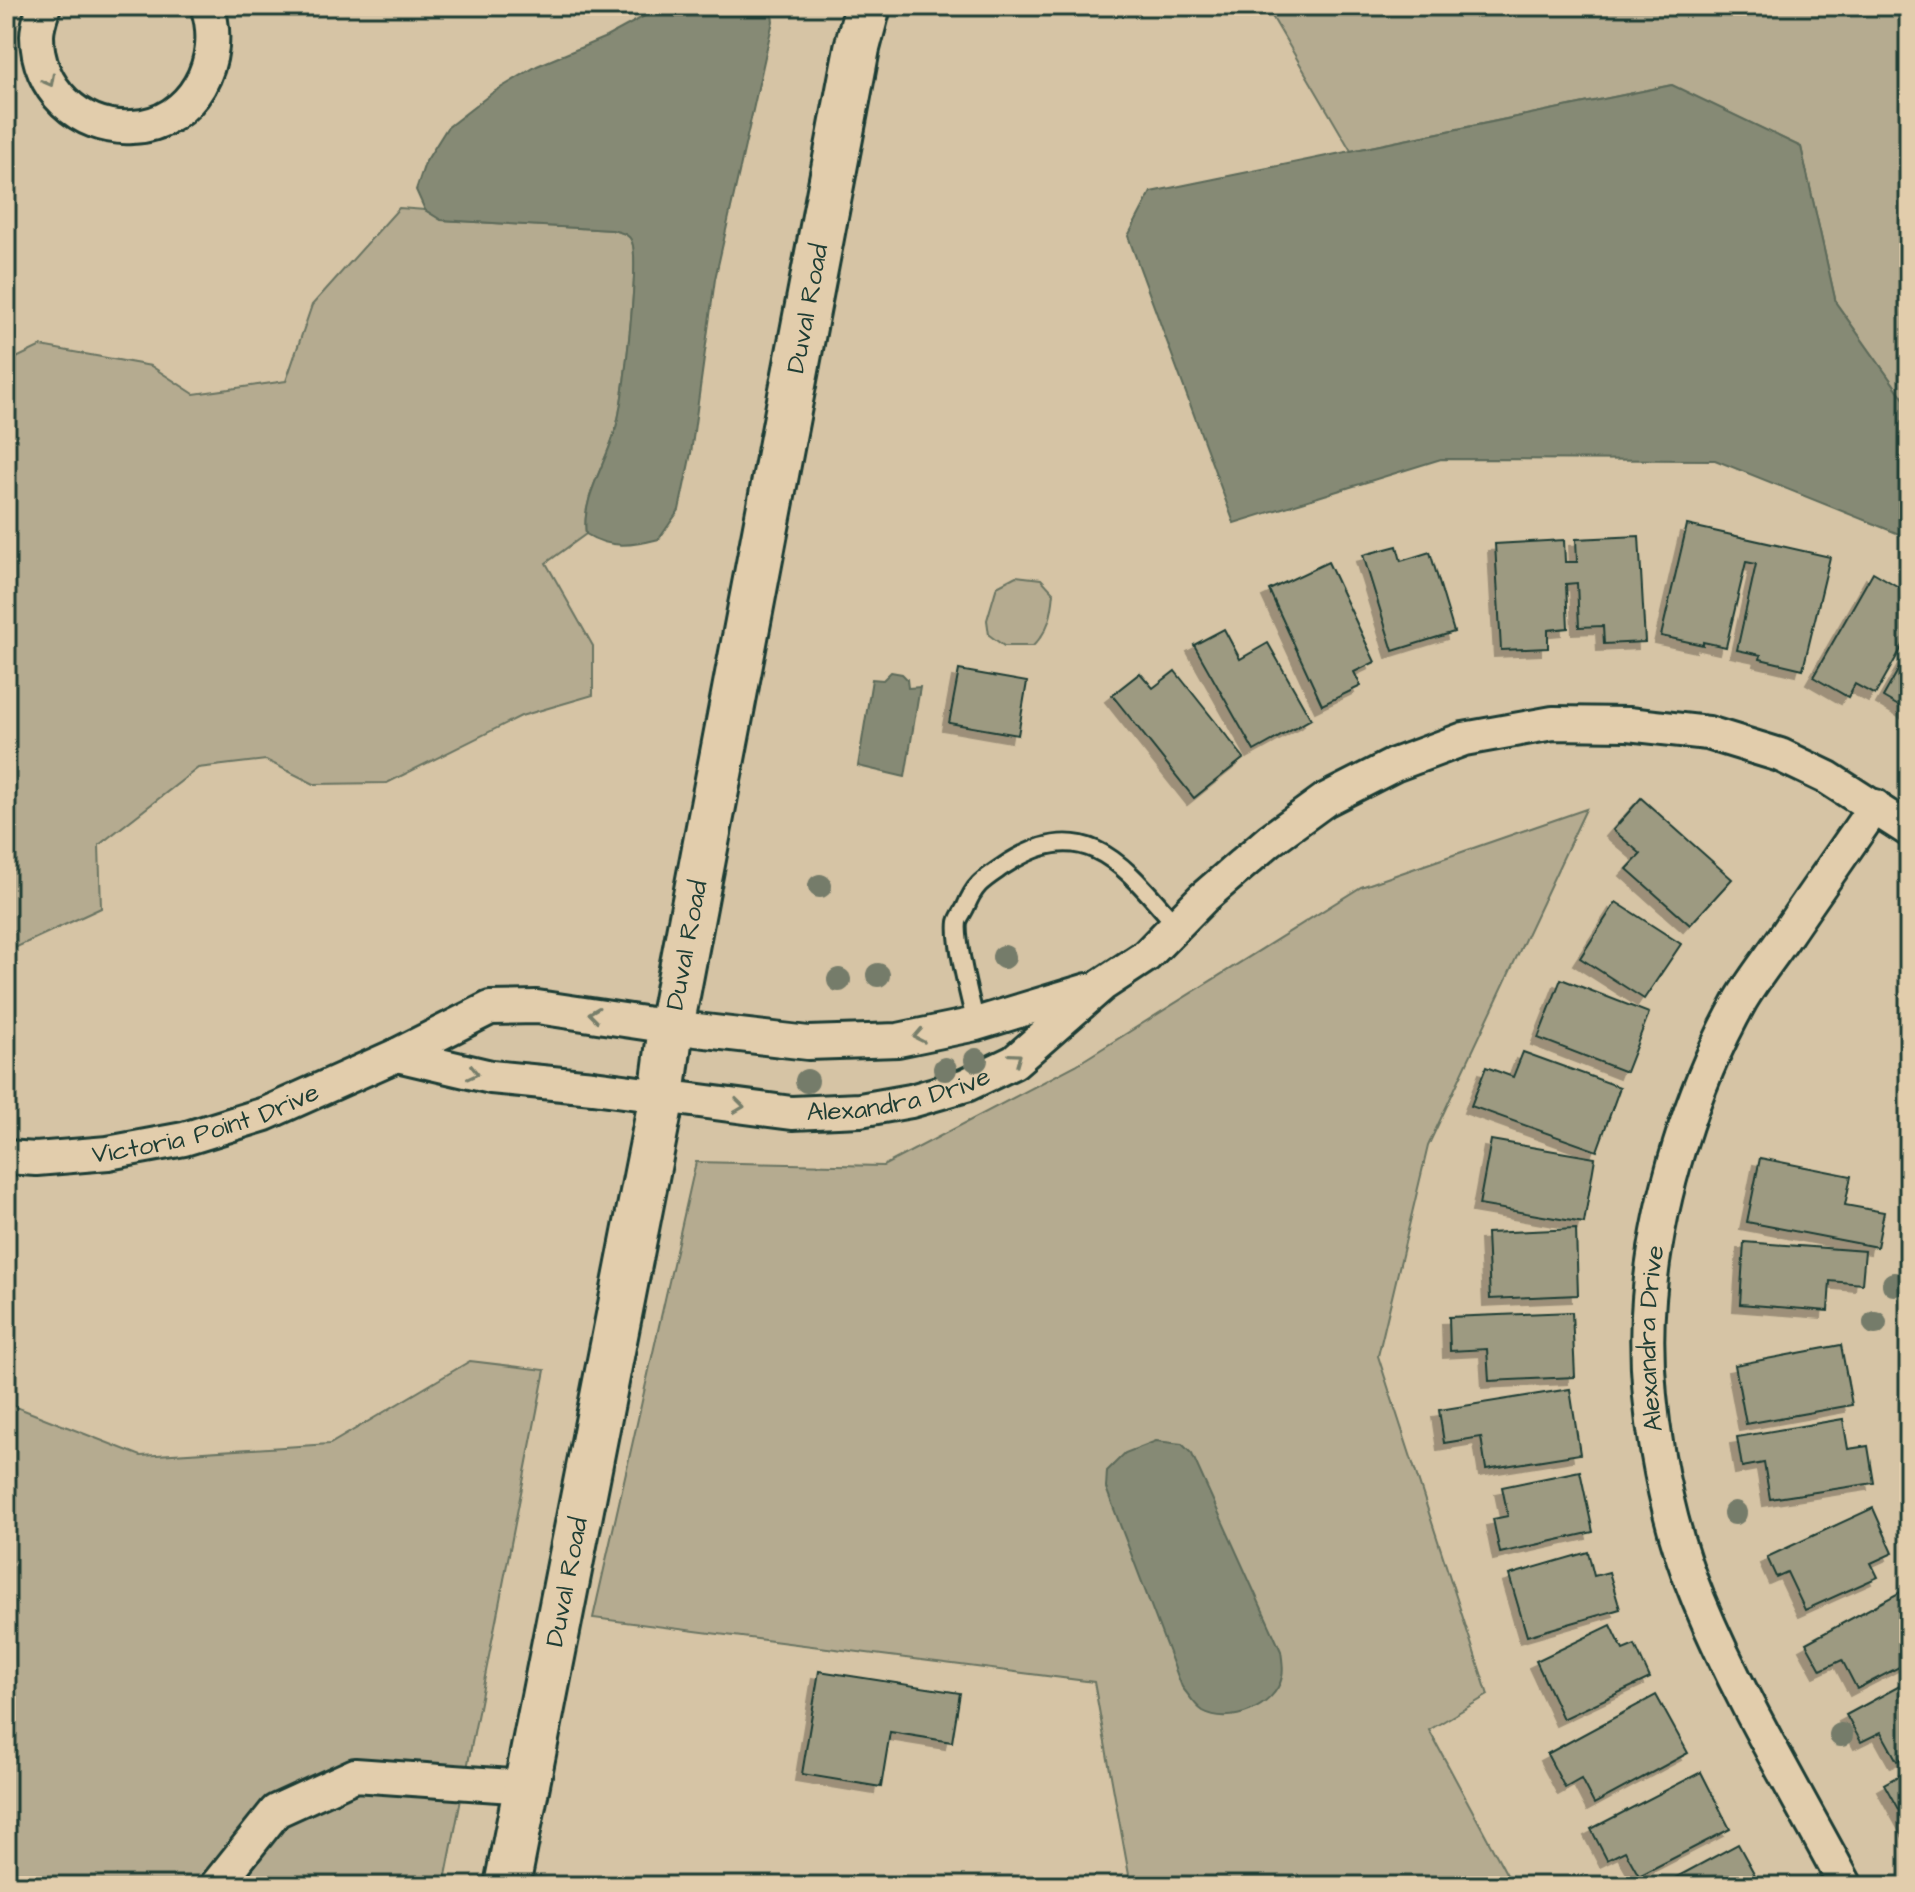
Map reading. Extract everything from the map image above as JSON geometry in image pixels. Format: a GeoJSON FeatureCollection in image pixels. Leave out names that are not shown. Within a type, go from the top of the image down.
{"type":"FeatureCollection","features":[{"type":"Feature","properties":{"kind":"main road","name":"Duval Road"},"geometry":{"type":"LineString","coordinates":[[507,1886],[662,1096],[671,1027],[854,63],[868,6]]}},
{"type":"Feature","properties":{"kind":"street"},"geometry":{"type":"LineString","coordinates":[[44,6],[37,34],[40,64],[53,92],[75,113],[103,125],[133,128],[163,120],[188,102],[206,77],[214,50],[213,22],[207,6]]}},
{"type":"Feature","properties":{"kind":"street","name":"Alexandra Drive"},"geometry":{"type":"LineString","coordinates":[[662,1096],[792,1113],[860,1110],[911,1101],[966,1085],[1014,1062],[1102,985],[1146,956],[1203,898],[1270,840],[1325,800],[1394,765],[1471,737],[1553,723],[1628,724],[1708,733],[1780,755],[1828,778],[1909,830]]}},
{"type":"Feature","properties":{"kind":"street","name":"Alexandra Drive"},"geometry":{"type":"LineString","coordinates":[[1846,1886],[1734,1679],[1698,1599],[1666,1493],[1648,1375],[1648,1299],[1659,1228],[1677,1154],[1710,1065],[1741,999],[1875,806]]}},
{"type":"Feature","properties":{"kind":"street","name":"Alexandra Drive"},"geometry":{"type":"LineString","coordinates":[[671,1027],[808,1043],[898,1040],[976,1024],[1102,985]]}},
{"type":"Feature","properties":{"kind":"street","name":"Victoria Point Drive"},"geometry":{"type":"LineString","coordinates":[[6,1157],[36,1159],[108,1153],[184,1139],[265,1114],[397,1055],[490,1008],[537,1007],[671,1027]]}},
{"type":"Feature","properties":{"kind":"street"},"geometry":{"type":"LineString","coordinates":[[397,1055],[491,1077],[662,1096]]}},
{"type":"Feature","properties":{"kind":"street"},"geometry":{"type":"LineString","coordinates":[[216,1886],[276,1811],[355,1775],[526,1787]]}},
{"type":"Feature","properties":{"kind":"lane"},"geometry":{"type":"LineString","coordinates":[[976,1024],[962,960],[958,923],[975,886],[1018,856],[1063,842],[1098,848],[1127,870],[1177,926]]}},
{"type":"Feature","properties":{"kind":"shaded area"},"geometry":{"type":"Polygon","coordinates":[[[663,6],[771,6],[773,21],[715,279],[691,453],[679,510],[659,539],[613,544],[586,534],[585,521],[619,413],[634,276],[631,239],[624,233],[612,230],[441,220],[425,210],[416,190],[425,163],[447,128],[492,93],[537,66],[606,37],[663,6]]]}},
{"type":"Feature","properties":{"kind":"shaded area"},"geometry":{"type":"Polygon","coordinates":[[[1266,6],[1909,6],[1909,406],[1836,303],[1801,147],[1671,85],[1351,151],[1266,6]]]}},
{"type":"Feature","properties":{"kind":"shaded area"},"geometry":{"type":"Polygon","coordinates":[[[1672,85],[1801,147],[1836,303],[1909,406],[1909,538],[1715,460],[1441,459],[1234,523],[1128,236],[1151,192],[1672,85]]]}},
{"type":"Feature","properties":{"kind":"shaded area"},"geometry":{"type":"Polygon","coordinates":[[[399,208],[425,210],[442,220],[612,230],[631,239],[634,255],[632,303],[616,428],[587,507],[586,534],[546,563],[593,646],[593,695],[521,716],[387,783],[314,784],[266,760],[198,768],[99,845],[101,908],[6,952],[6,363],[41,346],[151,366],[194,394],[286,381],[312,305],[399,208]]]}},
{"type":"Feature","properties":{"kind":"shaded area"},"geometry":{"type":"Polygon","coordinates":[[[1016,576],[1041,579],[1054,593],[1049,622],[1033,646],[1004,646],[989,635],[987,620],[997,586],[1016,576]]]}},
{"type":"Feature","properties":{"kind":"shaded area"},"geometry":{"type":"Polygon","coordinates":[[[891,672],[902,674],[907,679],[908,688],[920,687],[905,777],[858,766],[872,679],[883,680],[891,672]]]}},
{"type":"Feature","properties":{"kind":"shaded area"},"geometry":{"type":"Polygon","coordinates":[[[1586,809],[1428,1146],[1378,1356],[1488,1695],[1429,1730],[1513,1886],[1131,1886],[1094,1682],[593,1618],[696,1162],[883,1166],[1076,1065],[1361,887],[1586,809]]]}},
{"type":"Feature","properties":{"kind":"shaded area"},"geometry":{"type":"Polygon","coordinates":[[[470,1361],[545,1370],[444,1886],[6,1886],[6,1403],[141,1456],[330,1444],[470,1361]]]}},
{"type":"Feature","properties":{"kind":"shaded area"},"geometry":{"type":"Polygon","coordinates":[[[1156,1441],[1182,1444],[1192,1454],[1281,1651],[1283,1674],[1278,1688],[1261,1705],[1238,1715],[1214,1715],[1203,1711],[1182,1687],[1106,1488],[1107,1471],[1125,1453],[1156,1441]]]}},
{"type":"Feature","properties":{"kind":"building"},"geometry":{"type":"Polygon","coordinates":[[[1687,525],[1830,557],[1803,669],[1737,650],[1756,564],[1746,562],[1726,647],[1661,636],[1687,525]]]}},
{"type":"Feature","properties":{"kind":"building"},"geometry":{"type":"Polygon","coordinates":[[[1639,536],[1645,642],[1604,644],[1603,626],[1579,627],[1577,583],[1566,584],[1568,628],[1548,630],[1548,648],[1501,650],[1495,544],[1564,540],[1565,562],[1577,562],[1576,539],[1639,536]]]}},
{"type":"Feature","properties":{"kind":"building"},"geometry":{"type":"Polygon","coordinates":[[[1397,546],[1401,561],[1430,552],[1454,632],[1393,651],[1363,555],[1397,546]]]}},
{"type":"Feature","properties":{"kind":"building"},"geometry":{"type":"Polygon","coordinates":[[[1328,562],[1375,662],[1354,672],[1361,686],[1322,705],[1269,590],[1328,562]]]}},
{"type":"Feature","properties":{"kind":"building"},"geometry":{"type":"Polygon","coordinates":[[[1873,572],[1909,593],[1909,635],[1875,695],[1855,684],[1848,697],[1813,677],[1873,572]]]}},
{"type":"Feature","properties":{"kind":"building"},"geometry":{"type":"Polygon","coordinates":[[[1224,629],[1240,659],[1268,643],[1311,719],[1254,751],[1194,645],[1224,629]]]}},
{"type":"Feature","properties":{"kind":"building"},"geometry":{"type":"Polygon","coordinates":[[[1909,651],[1909,712],[1883,697],[1909,651]]]}},
{"type":"Feature","properties":{"kind":"building"},"geometry":{"type":"Polygon","coordinates":[[[959,670],[1027,682],[1018,735],[949,723],[959,670]]]}},
{"type":"Feature","properties":{"kind":"building"},"geometry":{"type":"Polygon","coordinates":[[[1175,671],[1244,758],[1194,798],[1112,695],[1140,673],[1153,688],[1175,671]]]}},
{"type":"Feature","properties":{"kind":"building"},"geometry":{"type":"Polygon","coordinates":[[[1641,798],[1732,879],[1690,925],[1627,869],[1641,854],[1613,830],[1641,798]]]}},
{"type":"Feature","properties":{"kind":"building"},"geometry":{"type":"Polygon","coordinates":[[[1616,902],[1681,944],[1644,999],[1580,958],[1616,902]]]}},
{"type":"Feature","properties":{"kind":"building"},"geometry":{"type":"Polygon","coordinates":[[[1561,979],[1649,1013],[1626,1072],[1538,1038],[1561,979]]]}},
{"type":"Feature","properties":{"kind":"building"},"geometry":{"type":"Polygon","coordinates":[[[1523,1052],[1620,1087],[1597,1151],[1471,1106],[1486,1067],[1513,1077],[1523,1052]]]}},
{"type":"Feature","properties":{"kind":"building"},"geometry":{"type":"Polygon","coordinates":[[[1491,1140],[1595,1158],[1584,1223],[1479,1205],[1491,1140]]]}},
{"type":"Feature","properties":{"kind":"building"},"geometry":{"type":"Polygon","coordinates":[[[1760,1158],[1851,1176],[1845,1205],[1884,1212],[1877,1247],[1747,1222],[1760,1158]]]}},
{"type":"Feature","properties":{"kind":"building"},"geometry":{"type":"Polygon","coordinates":[[[1576,1229],[1578,1295],[1490,1299],[1487,1233],[1576,1229]]]}},
{"type":"Feature","properties":{"kind":"building"},"geometry":{"type":"Polygon","coordinates":[[[1744,1242],[1865,1251],[1862,1284],[1830,1281],[1828,1311],[1740,1304],[1744,1242]]]}},
{"type":"Feature","properties":{"kind":"building"},"geometry":{"type":"Polygon","coordinates":[[[1572,1312],[1575,1377],[1489,1381],[1487,1349],[1450,1351],[1449,1317],[1572,1312]]]}},
{"type":"Feature","properties":{"kind":"building"},"geometry":{"type":"Polygon","coordinates":[[[1841,1345],[1852,1405],[1746,1424],[1735,1365],[1841,1345]]]}},
{"type":"Feature","properties":{"kind":"building"},"geometry":{"type":"Polygon","coordinates":[[[1570,1389],[1580,1454],[1486,1469],[1481,1437],[1444,1443],[1439,1410],[1570,1389]]]}},
{"type":"Feature","properties":{"kind":"building"},"geometry":{"type":"Polygon","coordinates":[[[1843,1419],[1848,1449],[1868,1446],[1874,1483],[1770,1499],[1764,1463],[1742,1467],[1737,1437],[1843,1419]]]}},
{"type":"Feature","properties":{"kind":"building"},"geometry":{"type":"Polygon","coordinates":[[[1580,1471],[1593,1532],[1500,1553],[1493,1519],[1508,1516],[1502,1487],[1580,1471]]]}},
{"type":"Feature","properties":{"kind":"building"},"geometry":{"type":"Polygon","coordinates":[[[1873,1508],[1893,1553],[1871,1563],[1878,1577],[1805,1610],[1787,1572],[1776,1577],[1767,1557],[1873,1508]]]}},
{"type":"Feature","properties":{"kind":"building"},"geometry":{"type":"Polygon","coordinates":[[[1588,1552],[1594,1576],[1609,1572],[1620,1609],[1527,1636],[1509,1575],[1588,1552]]]}},
{"type":"Feature","properties":{"kind":"building"},"geometry":{"type":"Polygon","coordinates":[[[1906,1589],[1909,1594],[1909,1662],[1857,1689],[1842,1660],[1821,1670],[1806,1643],[1906,1589]]]}},
{"type":"Feature","properties":{"kind":"building"},"geometry":{"type":"Polygon","coordinates":[[[1611,1625],[1623,1650],[1635,1645],[1650,1678],[1563,1719],[1536,1661],[1611,1625]]]}},
{"type":"Feature","properties":{"kind":"building"},"geometry":{"type":"Polygon","coordinates":[[[819,1671],[960,1693],[952,1742],[890,1732],[881,1787],[802,1774],[819,1671]]]}},
{"type":"Feature","properties":{"kind":"building"},"geometry":{"type":"Polygon","coordinates":[[[1909,1681],[1909,1755],[1897,1761],[1881,1732],[1861,1742],[1846,1715],[1909,1681]]]}},
{"type":"Feature","properties":{"kind":"building"},"geometry":{"type":"Polygon","coordinates":[[[1656,1695],[1688,1753],[1594,1804],[1581,1779],[1565,1788],[1547,1754],[1656,1695]]]}},
{"type":"Feature","properties":{"kind":"building"},"geometry":{"type":"Polygon","coordinates":[[[1909,1770],[1909,1829],[1884,1784],[1909,1770]]]}},
{"type":"Feature","properties":{"kind":"building"},"geometry":{"type":"Polygon","coordinates":[[[1701,1772],[1730,1829],[1639,1876],[1625,1851],[1607,1860],[1591,1829],[1701,1772]]]}},
{"type":"Feature","properties":{"kind":"building"},"geometry":{"type":"Polygon","coordinates":[[[1738,1844],[1761,1886],[1660,1886],[1738,1844]]]}}]}
